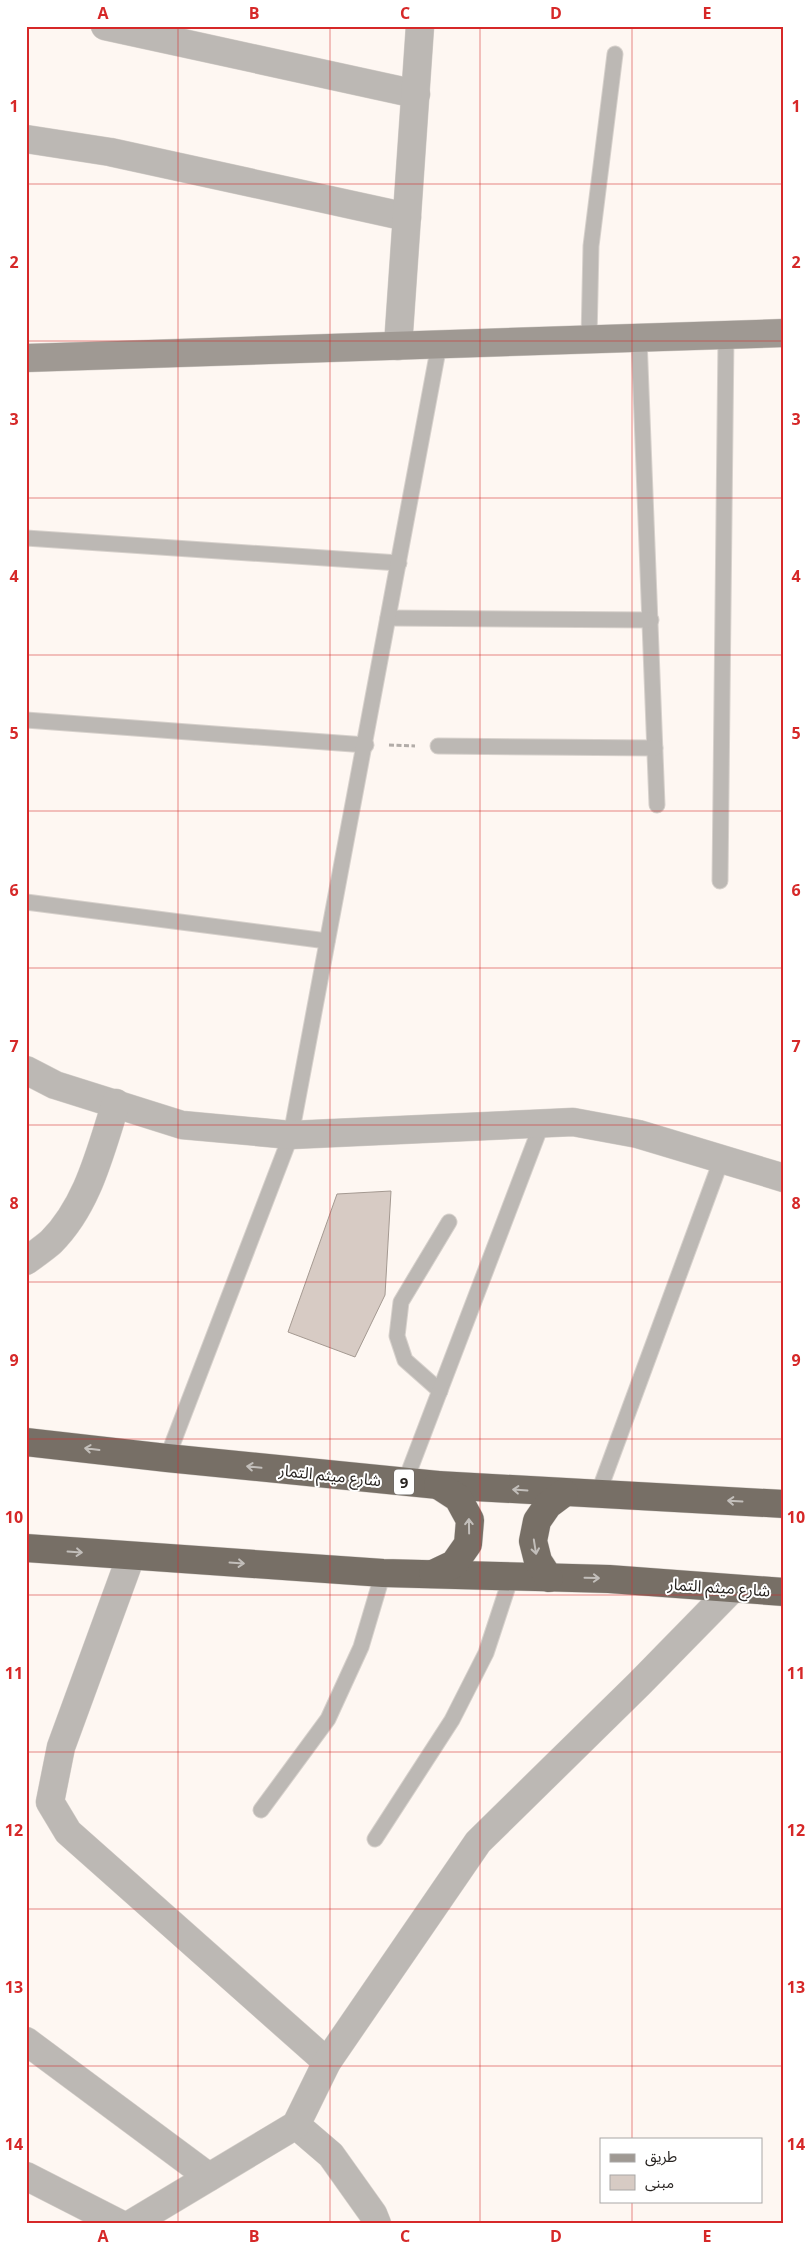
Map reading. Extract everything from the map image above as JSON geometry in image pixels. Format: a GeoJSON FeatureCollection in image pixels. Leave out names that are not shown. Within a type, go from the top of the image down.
{"type":"FeatureCollection","features":[{"type":"Feature","properties":{"kind":"highway","name":"شارع ميثم التمار"},"geometry":{"type":"LineString","coordinates":[[26,1442],[438,1485],[784,1504]]}},
{"type":"Feature","properties":{"kind":"highway"},"geometry":{"type":"LineString","coordinates":[[433,1574],[454,1564],[468,1544],[470,1520],[458,1498],[438,1485]]}},
{"type":"Feature","properties":{"kind":"highway"},"geometry":{"type":"LineString","coordinates":[[549,1578],[538,1561],[534,1541],[537,1522],[548,1505],[564,1493]]}},
{"type":"Feature","properties":{"kind":"highway","name":"شارع ميثم التمار"},"geometry":{"type":"LineString","coordinates":[[26,1548],[383,1572],[609,1579],[784,1592]]}},
{"type":"Feature","properties":{"kind":"street"},"geometry":{"type":"LineString","coordinates":[[105,26],[416,94]]}},
{"type":"Feature","properties":{"kind":"street"},"geometry":{"type":"LineString","coordinates":[[398,346],[420,26]]}},
{"type":"Feature","properties":{"kind":"street"},"geometry":{"type":"LineString","coordinates":[[26,139],[110,152],[408,217]]}},
{"type":"Feature","properties":{"kind":"street"},"geometry":{"type":"LineString","coordinates":[[26,358],[784,333]]}},
{"type":"Feature","properties":{"kind":"street"},"geometry":{"type":"LineString","coordinates":[[26,1070],[55,1085],[182,1125],[291,1135],[573,1122],[638,1134],[784,1178]]}},
{"type":"Feature","properties":{"kind":"street"},"geometry":{"type":"LineString","coordinates":[[26,1261],[51,1242],[76,1210],[91,1179],[116,1103]]}},
{"type":"Feature","properties":{"kind":"street"},"geometry":{"type":"LineString","coordinates":[[131,1556],[61,1747],[50,1802],[68,1832],[327,2062]]}},
{"type":"Feature","properties":{"kind":"street"},"geometry":{"type":"LineString","coordinates":[[131,2224],[296,2125],[327,2062],[478,1842],[640,1683],[732,1588]]}},
{"type":"Feature","properties":{"kind":"street"},"geometry":{"type":"LineString","coordinates":[[26,2041],[209,2177]]}},
{"type":"Feature","properties":{"kind":"street"},"geometry":{"type":"LineString","coordinates":[[296,2125],[331,2155],[373,2214],[377,2224]]}},
{"type":"Feature","properties":{"kind":"street"},"geometry":{"type":"LineString","coordinates":[[26,2176],[120,2224]]}},
{"type":"Feature","properties":{"kind":"lane"},"geometry":{"type":"LineString","coordinates":[[589,340],[591,246],[616,54]]}},
{"type":"Feature","properties":{"kind":"lane"},"geometry":{"type":"LineString","coordinates":[[720,881],[726,336]]}},
{"type":"Feature","properties":{"kind":"lane"},"geometry":{"type":"LineString","coordinates":[[639,338],[657,805]]}},
{"type":"Feature","properties":{"kind":"lane"},"geometry":{"type":"LineString","coordinates":[[167,1458],[291,1135],[366,745],[439,345]]}},
{"type":"Feature","properties":{"kind":"lane"},"geometry":{"type":"LineString","coordinates":[[26,538],[399,563]]}},
{"type":"Feature","properties":{"kind":"lane"},"geometry":{"type":"LineString","coordinates":[[388,618],[651,620]]}},
{"type":"Feature","properties":{"kind":"lane"},"geometry":{"type":"LineString","coordinates":[[26,720],[366,745]]}},
{"type":"Feature","properties":{"kind":"lane"},"geometry":{"type":"LineString","coordinates":[[438,746],[655,748]]}},
{"type":"Feature","properties":{"kind":"lane"},"geometry":{"type":"LineString","coordinates":[[26,902],[327,941]]}},
{"type":"Feature","properties":{"kind":"lane"},"geometry":{"type":"LineString","coordinates":[[405,1482],[542,1123]]}},
{"type":"Feature","properties":{"kind":"lane"},"geometry":{"type":"LineString","coordinates":[[598,1494],[722,1158]]}},
{"type":"Feature","properties":{"kind":"lane"},"geometry":{"type":"LineString","coordinates":[[440,1390],[405,1360],[397,1336],[401,1302],[449,1222]]}},
{"type":"Feature","properties":{"kind":"lane"},"geometry":{"type":"LineString","coordinates":[[261,1810],[328,1719],[361,1647],[383,1572]]}},
{"type":"Feature","properties":{"kind":"lane"},"geometry":{"type":"LineString","coordinates":[[375,1839],[452,1720],[486,1653],[511,1577]]}},
{"type":"Feature","properties":{"kind":"path"},"geometry":{"type":"LineString","coordinates":[[366,745],[438,746]]}},
{"type":"Feature","properties":{"kind":"building"},"geometry":{"type":"Polygon","coordinates":[[[391,1191],[385,1295],[355,1357],[288,1332],[337,1194],[391,1191]]]}}]}
